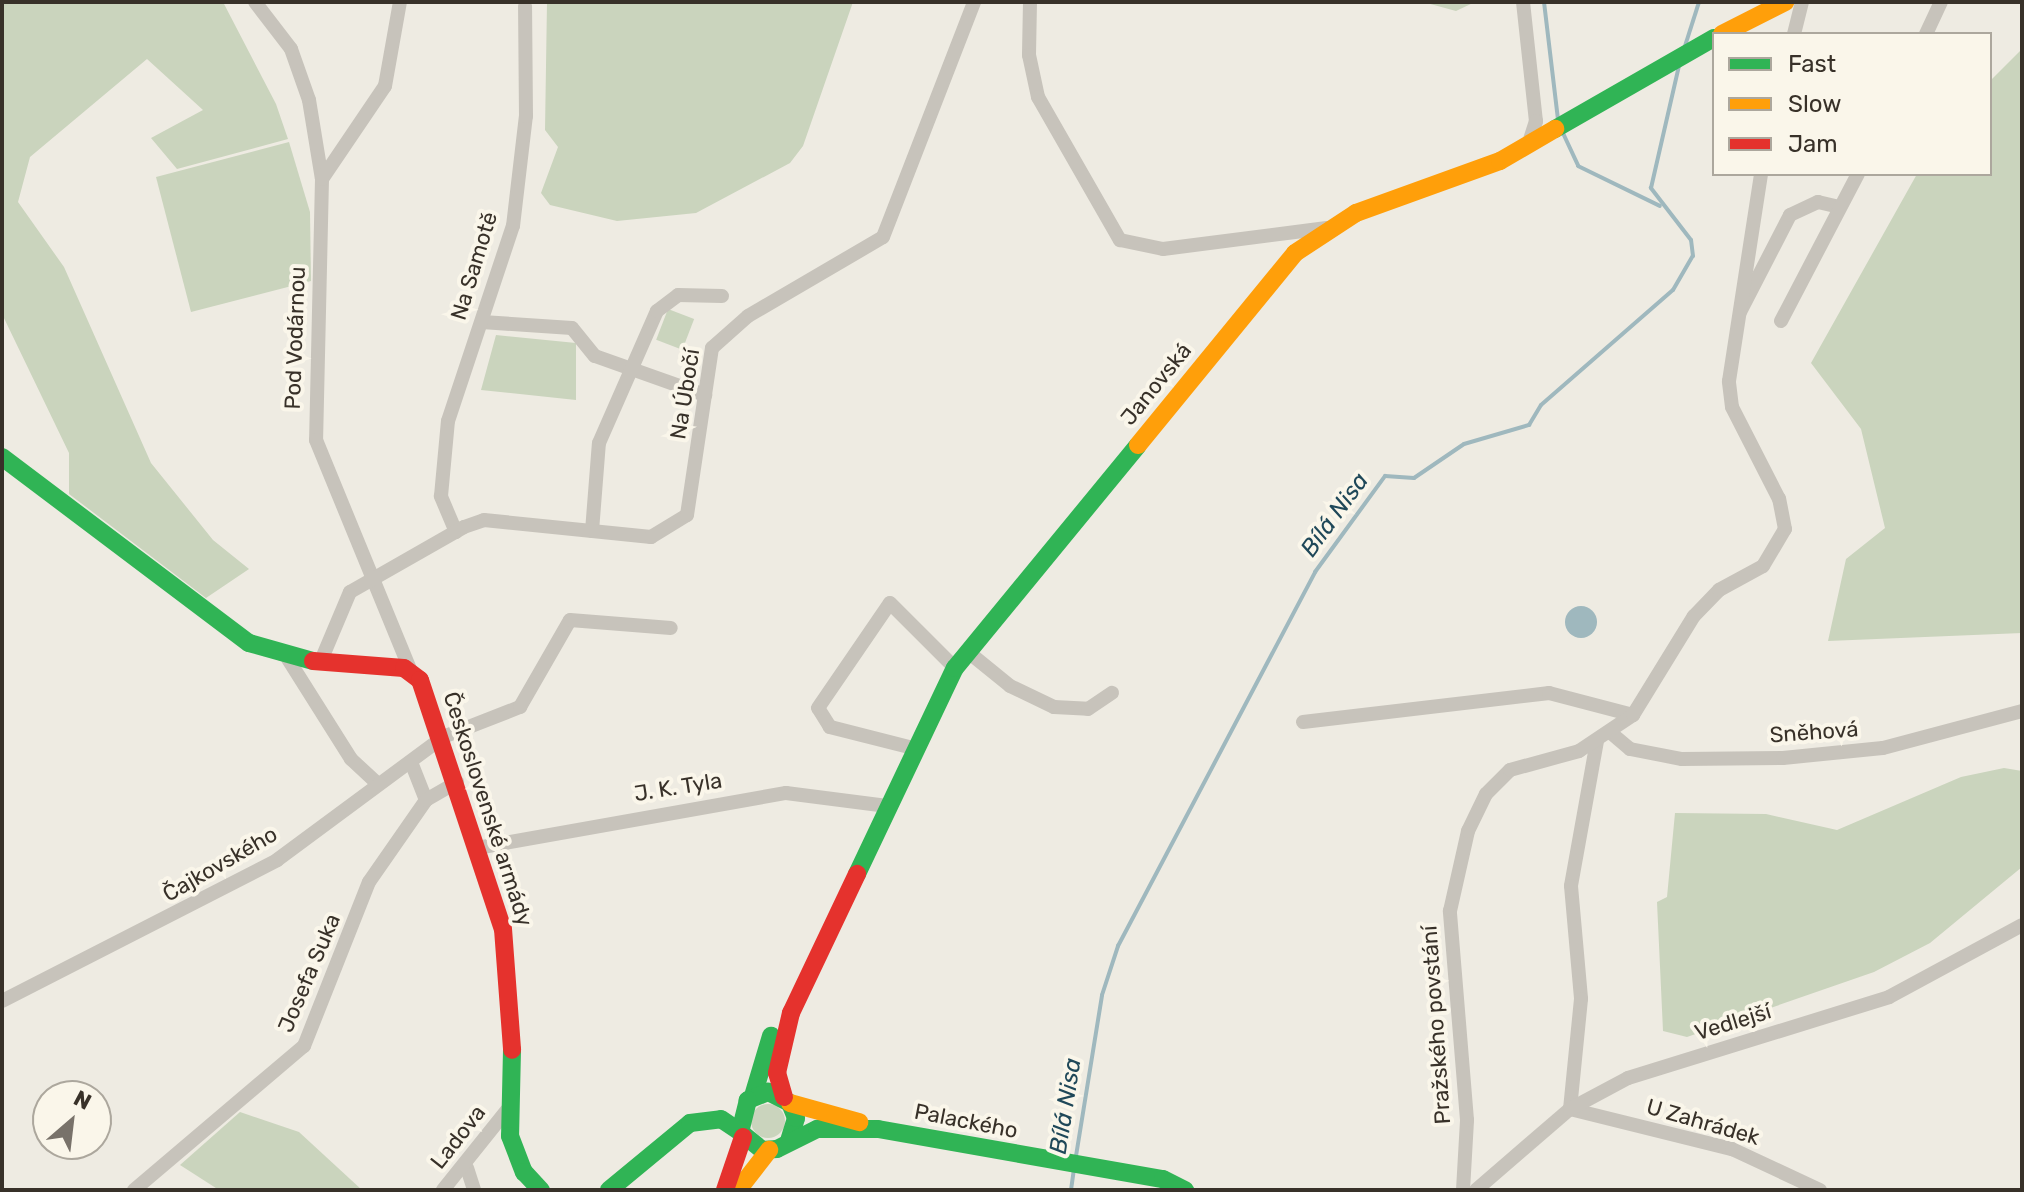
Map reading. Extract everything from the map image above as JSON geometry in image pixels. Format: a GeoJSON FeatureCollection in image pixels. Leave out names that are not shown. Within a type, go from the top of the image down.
{"type":"FeatureCollection","features":[{"type":"Feature","properties":{"kind":"street","name":"Pod Vodárnou"},"geometry":{"type":"LineString","coordinates":[[255,2],[291,49],[309,100],[322,179],[313,419],[323,469],[411,672]]}},
{"type":"Feature","properties":{"kind":"street"},"geometry":{"type":"LineString","coordinates":[[322,179],[385,86],[400,2]]}},
{"type":"Feature","properties":{"kind":"street","name":"Na Úbočí"},"geometry":{"type":"LineString","coordinates":[[320,663],[338,607],[368,577],[484,520],[651,537],[687,515],[710,354],[724,334],[875,247],[892,225],[974,2]]}},
{"type":"Feature","properties":{"kind":"street"},"geometry":{"type":"LineString","coordinates":[[1030,2],[1029,55],[1038,97],[1120,240],[1163,249],[1327,228]]}},
{"type":"Feature","properties":{"kind":"street"},"geometry":{"type":"LineString","coordinates":[[1523,2],[1537,136]]}},
{"type":"Feature","properties":{"kind":"street"},"geometry":{"type":"LineString","coordinates":[[1726,32],[1785,2]]}},
{"type":"Feature","properties":{"kind":"street"},"geometry":{"type":"LineString","coordinates":[[1794,32],[1802,2]]}},
{"type":"Feature","properties":{"kind":"street"},"geometry":{"type":"LineString","coordinates":[[1927,32],[1941,2]]}},
{"type":"Feature","properties":{"kind":"street","name":"Na Samotě"},"geometry":{"type":"LineString","coordinates":[[456,532],[441,496],[448,421],[513,226],[526,116],[525,6]]}},
{"type":"Feature","properties":{"kind":"street","name":"Janovská"},"geometry":{"type":"LineString","coordinates":[[787,1100],[777,1073],[784,1036],[818,953],[913,748],[955,668],[1295,253],[1327,228],[1464,177],[1708,42]]}},
{"type":"Feature","properties":{"kind":"street","name":"Pražského povstání"},"geometry":{"type":"LineString","coordinates":[[1463,1190],[1467,1120],[1450,911],[1468,831],[1486,794],[1510,770],[1597,741],[1633,715],[1694,616],[1719,590],[1763,566],[1785,529],[1779,499],[1732,407],[1738,315],[1761,176]]}},
{"type":"Feature","properties":{"kind":"street"},"geometry":{"type":"LineString","coordinates":[[1781,321],[1857,176]]}},
{"type":"Feature","properties":{"kind":"street","name":"Pražského povstání"},"geometry":{"type":"LineString","coordinates":[[1738,315],[1790,215],[1818,202],[1839,207]]}},
{"type":"Feature","properties":{"kind":"street"},"geometry":{"type":"LineString","coordinates":[[592,531],[599,443],[630,371],[665,302],[722,296]]}},
{"type":"Feature","properties":{"kind":"street"},"geometry":{"type":"LineString","coordinates":[[482,322],[577,329],[591,354],[630,371],[705,395]]}},
{"type":"Feature","properties":{"kind":"street"},"geometry":{"type":"LineString","coordinates":[[2,457],[229,629],[288,659],[411,672]]}},
{"type":"Feature","properties":{"kind":"street"},"geometry":{"type":"LineString","coordinates":[[913,748],[830,727],[818,708],[890,603],[955,668]]}},
{"type":"Feature","properties":{"kind":"street","name":"Čajkovského"},"geometry":{"type":"LineString","coordinates":[[2,1001],[277,860],[443,737],[520,707],[570,620],[671,628]]}},
{"type":"Feature","properties":{"kind":"street"},"geometry":{"type":"LineString","coordinates":[[967,651],[1010,686],[1054,707],[1088,709],[1112,693]]}},
{"type":"Feature","properties":{"kind":"street"},"geometry":{"type":"LineString","coordinates":[[288,659],[351,759],[378,784]]}},
{"type":"Feature","properties":{"kind":"street","name":"Československé armády"},"geometry":{"type":"LineString","coordinates":[[411,672],[443,737],[477,848],[513,991],[507,1110],[515,1155],[541,1190]]}},
{"type":"Feature","properties":{"kind":"street"},"geometry":{"type":"LineString","coordinates":[[1303,722],[1549,693],[1633,715]]}},
{"type":"Feature","properties":{"kind":"street","name":"Sněhová"},"geometry":{"type":"LineString","coordinates":[[1611,733],[1630,749],[1682,759],[1783,758],[1883,748],[2022,711]]}},
{"type":"Feature","properties":{"kind":"street"},"geometry":{"type":"LineString","coordinates":[[1570,1109],[1581,999],[1571,886],[1597,741]]}},
{"type":"Feature","properties":{"kind":"street"},"geometry":{"type":"LineString","coordinates":[[411,762],[426,800]]}},
{"type":"Feature","properties":{"kind":"street","name":"Josefa Suka"},"geometry":{"type":"LineString","coordinates":[[134,1190],[304,1046],[369,882],[426,800],[457,782]]}},
{"type":"Feature","properties":{"kind":"street","name":"J. K. Tyla"},"geometry":{"type":"LineString","coordinates":[[477,848],[786,793],[887,806]]}},
{"type":"Feature","properties":{"kind":"street","name":"Vedlejší"},"geometry":{"type":"LineString","coordinates":[[1476,1190],[1570,1109],[1628,1078],[1889,997],[2022,925]]}},
{"type":"Feature","properties":{"kind":"street","name":"Janovská"},"geometry":{"type":"LineString","coordinates":[[750,1098],[776,1021],[818,953]]}},
{"type":"Feature","properties":{"kind":"street"},"geometry":{"type":"LineString","coordinates":[[725,1190],[750,1098]]}},
{"type":"Feature","properties":{"kind":"street"},"geometry":{"type":"LineString","coordinates":[[609,1190],[695,1109],[750,1098],[787,1100],[796,1118],[789,1141],[769,1150],[738,1190]]}},
{"type":"Feature","properties":{"kind":"street","name":"Palackého"},"geometry":{"type":"LineString","coordinates":[[787,1100],[878,1129],[1092,1167],[1185,1190]]}},
{"type":"Feature","properties":{"kind":"street","name":"U Zahrádek"},"geometry":{"type":"LineString","coordinates":[[1570,1109],[1732,1149],[1820,1190]]}},
{"type":"Feature","properties":{"kind":"street","name":"Ladova"},"geometry":{"type":"LineString","coordinates":[[443,1190],[467,1168],[507,1110]]}},
{"type":"Feature","properties":{"kind":"street"},"geometry":{"type":"LineString","coordinates":[[658,1145],[704,1119],[727,1120],[742,1134],[769,1150]]}},
{"type":"Feature","properties":{"kind":"street","name":"Palackého"},"geometry":{"type":"LineString","coordinates":[[789,1141],[817,1129],[878,1129]]}},
{"type":"Feature","properties":{"kind":"street"},"geometry":{"type":"LineString","coordinates":[[467,1168],[474,1190]]}},
{"type":"Feature","properties":{"kind":"green space"},"geometry":{"type":"Polygon","coordinates":[[[2,2],[223,2],[276,104],[288,139],[177,169],[151,138],[203,110],[147,59],[30,157],[18,202],[64,267],[151,463],[213,540],[249,569],[206,598],[69,494],[69,453],[2,314],[2,2]]]}},
{"type":"Feature","properties":{"kind":"green space"},"geometry":{"type":"Polygon","coordinates":[[[547,2],[853,2],[803,146],[790,163],[696,213],[617,221],[550,205],[541,193],[558,147],[545,130],[547,2]]]}},
{"type":"Feature","properties":{"kind":"green space"},"geometry":{"type":"Polygon","coordinates":[[[1423,2],[1475,2],[1456,11],[1423,2]]]}},
{"type":"Feature","properties":{"kind":"green space"},"geometry":{"type":"Polygon","coordinates":[[[2022,49],[2022,633],[1828,641],[1846,559],[1885,528],[1861,429],[1811,363],[1916,176],[1992,176],[1992,79],[2022,49]]]}},
{"type":"Feature","properties":{"kind":"green space"},"geometry":{"type":"Polygon","coordinates":[[[289,142],[310,212],[311,281],[191,312],[156,177],[289,142]]]}},
{"type":"Feature","properties":{"kind":"green space"},"geometry":{"type":"Polygon","coordinates":[[[668,309],[694,319],[682,350],[656,340],[668,309]]]}},
{"type":"Feature","properties":{"kind":"green space"},"geometry":{"type":"Polygon","coordinates":[[[496,335],[576,343],[576,400],[481,390],[496,335]]]}},
{"type":"Feature","properties":{"kind":"green space"},"geometry":{"type":"Polygon","coordinates":[[[2004,768],[2022,771],[2022,867],[1930,943],[1874,972],[1687,1037],[1663,1031],[1657,902],[1667,897],[1675,813],[1766,814],[1837,830],[1961,777],[2004,768]]]}},
{"type":"Feature","properties":{"kind":"green space"},"geometry":{"type":"Polygon","coordinates":[[[768,1104],[780,1109],[785,1121],[780,1133],[768,1138],[756,1133],[751,1121],[756,1109],[768,1104]]]}},
{"type":"Feature","properties":{"kind":"green space"},"geometry":{"type":"Polygon","coordinates":[[[240,1112],[299,1132],[362,1190],[219,1190],[180,1165],[240,1112]]]}},
{"type":"Feature","properties":{"kind":"water"},"geometry":{"type":"Polygon","coordinates":[[[1581,606],[1593,610],[1597,622],[1593,634],[1581,638],[1569,634],[1565,622],[1569,610],[1581,606]]]}},
{"type":"Feature","properties":{"kind":"waterway"},"geometry":{"type":"LineString","coordinates":[[1544,2],[1558,119]]}},
{"type":"Feature","properties":{"kind":"waterway","name":"Bílá Nisa"},"geometry":{"type":"LineString","coordinates":[[1685,46],[1699,2]]}},
{"type":"Feature","properties":{"kind":"waterway","name":"Bílá Nisa"},"geometry":{"type":"LineString","coordinates":[[1076,1156],[1102,995],[1118,946],[1315,572],[1385,476],[1414,478],[1464,444],[1529,425],[1541,405],[1673,290],[1693,256],[1691,240],[1651,188],[1679,66]]}},
{"type":"Feature","properties":{"kind":"waterway"},"geometry":{"type":"LineString","coordinates":[[1562,131],[1578,166],[1660,206]]}},
{"type":"Feature","properties":{"kind":"waterway","name":"Bílá Nisa"},"geometry":{"type":"LineString","coordinates":[[1071,1190],[1074,1169]]}},
{"type":"Feature","properties":{"kind":"traffic: fast"},"geometry":{"type":"LineString","coordinates":[[1555,129],[1712,39]]}},
{"type":"Feature","properties":{"kind":"traffic: fast"},"geometry":{"type":"LineString","coordinates":[[857,874],[955,668],[1138,445]]}},
{"type":"Feature","properties":{"kind":"traffic: fast"},"geometry":{"type":"LineString","coordinates":[[2,457],[249,643],[313,661]]}},
{"type":"Feature","properties":{"kind":"traffic: fast"},"geometry":{"type":"LineString","coordinates":[[753,1096],[771,1036]]}},
{"type":"Feature","properties":{"kind":"traffic: fast"},"geometry":{"type":"LineString","coordinates":[[512,1050],[510,1136],[524,1172],[541,1190]]}},
{"type":"Feature","properties":{"kind":"traffic: fast"},"geometry":{"type":"LineString","coordinates":[[789,1141],[796,1118],[790,1103],[768,1092],[748,1100],[740,1132],[762,1150],[777,1149],[817,1129],[878,1129],[1163,1179],[1185,1190]]}},
{"type":"Feature","properties":{"kind":"traffic: fast"},"geometry":{"type":"LineString","coordinates":[[609,1190],[690,1123],[721,1119],[740,1132]]}},
{"type":"Feature","properties":{"kind":"traffic: slow"},"geometry":{"type":"LineString","coordinates":[[1726,32],[1785,2]]}},
{"type":"Feature","properties":{"kind":"traffic: slow"},"geometry":{"type":"LineString","coordinates":[[1138,445],[1295,253],[1356,213],[1500,161],[1555,129]]}},
{"type":"Feature","properties":{"kind":"traffic: slow"},"geometry":{"type":"LineString","coordinates":[[790,1103],[859,1122]]}},
{"type":"Feature","properties":{"kind":"traffic: slow"},"geometry":{"type":"LineString","coordinates":[[738,1190],[769,1150]]}},
{"type":"Feature","properties":{"kind":"traffic: jam"},"geometry":{"type":"LineString","coordinates":[[313,661],[404,668],[420,680],[503,929],[512,1050]]}},
{"type":"Feature","properties":{"kind":"traffic: jam"},"geometry":{"type":"LineString","coordinates":[[784,1097],[777,1073],[791,1013],[857,874]]}},
{"type":"Feature","properties":{"kind":"traffic: jam"},"geometry":{"type":"LineString","coordinates":[[725,1190],[743,1137]]}}]}
